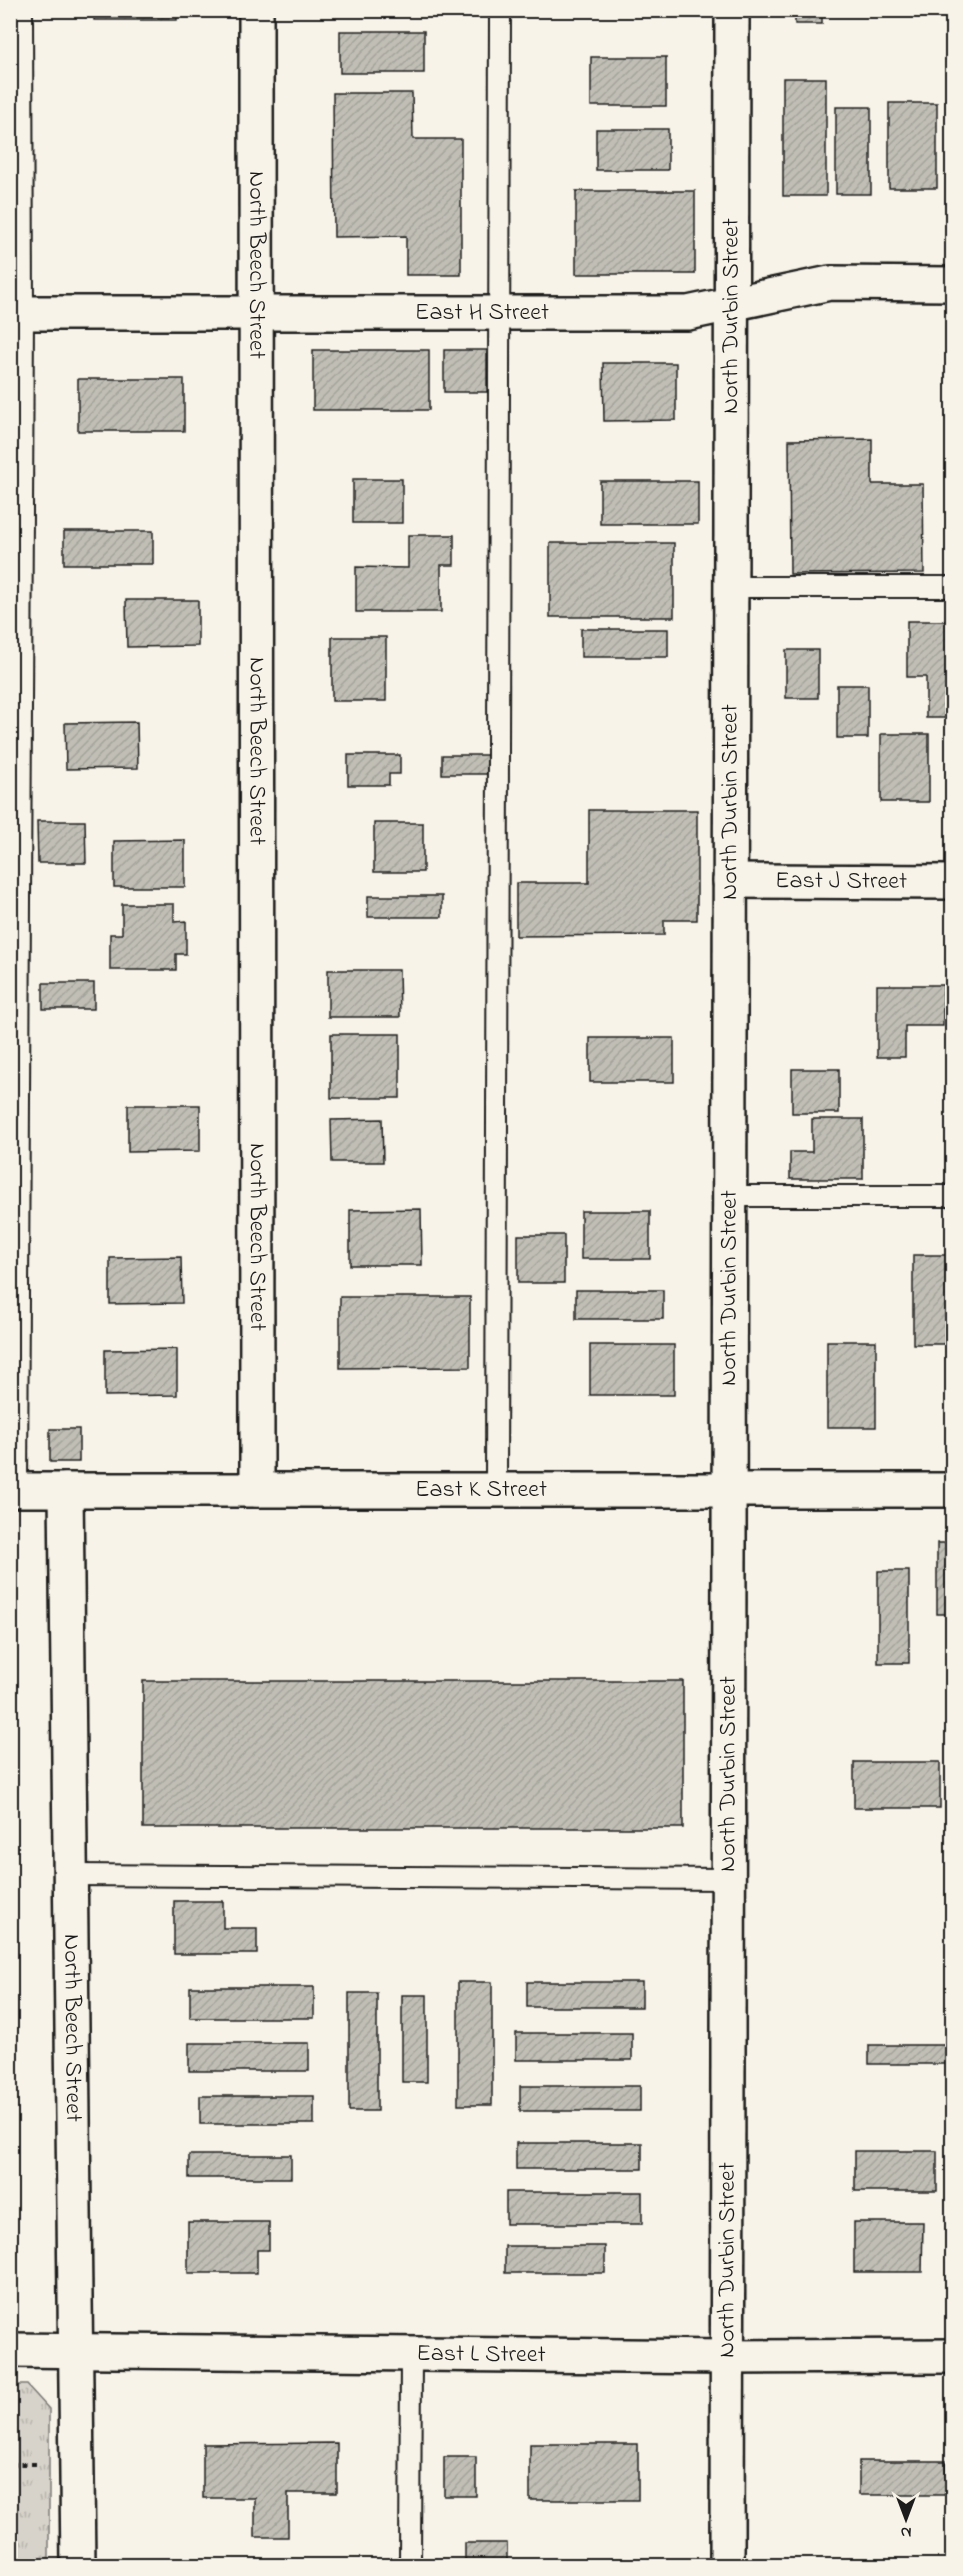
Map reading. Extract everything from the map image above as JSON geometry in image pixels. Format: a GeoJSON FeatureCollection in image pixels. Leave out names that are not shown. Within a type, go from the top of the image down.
{"type":"FeatureCollection","features":[{"type":"Feature","properties":{"kind":"street","name":"North Beech Street"},"geometry":{"type":"LineString","coordinates":[[256,10],[257,1490]]}},
{"type":"Feature","properties":{"kind":"street","name":"North Durbin Street"},"geometry":{"type":"LineString","coordinates":[[727,2565],[732,10]]}},
{"type":"Feature","properties":{"kind":"street","name":"East H Street"},"geometry":{"type":"LineString","coordinates":[[17,313],[688,313],[830,283],[952,284]]}},
{"type":"Feature","properties":{"kind":"street","name":"East J Street"},"geometry":{"type":"LineString","coordinates":[[730,881],[952,882]]}},
{"type":"Feature","properties":{"kind":"street","name":"East K Street"},"geometry":{"type":"LineString","coordinates":[[14,1490],[952,1490]]}},
{"type":"Feature","properties":{"kind":"street","name":"North Beech Street"},"geometry":{"type":"LineString","coordinates":[[66,1490],[78,2565]]}},
{"type":"Feature","properties":{"kind":"street","name":"East L Street"},"geometry":{"type":"LineString","coordinates":[[10,2350],[727,2357],[952,2356]]}},
{"type":"Feature","properties":{"kind":"lane"},"geometry":{"type":"LineString","coordinates":[[14,1490],[17,313],[22,10]]}},
{"type":"Feature","properties":{"kind":"lane"},"geometry":{"type":"LineString","coordinates":[[496,1490],[500,10]]}},
{"type":"Feature","properties":{"kind":"lane"},"geometry":{"type":"LineString","coordinates":[[731,587],[952,587]]}},
{"type":"Feature","properties":{"kind":"lane"},"geometry":{"type":"LineString","coordinates":[[729,1196],[952,1196]]}},
{"type":"Feature","properties":{"kind":"lane"},"geometry":{"type":"LineString","coordinates":[[70,1875],[728,1879]]}},
{"type":"Feature","properties":{"kind":"lane"},"geometry":{"type":"LineString","coordinates":[[410,2565],[411,2354]]}},
{"type":"Feature","properties":{"kind":"path"},"geometry":{"type":"LineString","coordinates":[[10,2464],[36,2464]]}},
{"type":"Feature","properties":{"kind":"green space"},"geometry":{"type":"Polygon","coordinates":[[[10,2385],[27,2385],[49,2409],[49,2565],[11,2565],[10,2385]]]}},
{"type":"Feature","properties":{"kind":"building"},"geometry":{"type":"Polygon","coordinates":[[[94,10],[177,10],[177,20],[94,20],[94,10]]]}},
{"type":"Feature","properties":{"kind":"building"},"geometry":{"type":"Polygon","coordinates":[[[795,10],[822,10],[822,24],[795,24],[795,10]]]}},
{"type":"Feature","properties":{"kind":"building"},"geometry":{"type":"Polygon","coordinates":[[[949,25],[952,25],[952,56],[949,56],[949,25]]]}},
{"type":"Feature","properties":{"kind":"building"},"geometry":{"type":"Polygon","coordinates":[[[340,31],[424,31],[424,73],[340,73],[340,31]]]}},
{"type":"Feature","properties":{"kind":"building"},"geometry":{"type":"Polygon","coordinates":[[[591,57],[666,57],[666,106],[591,106],[591,57]]]}},
{"type":"Feature","properties":{"kind":"building"},"geometry":{"type":"Polygon","coordinates":[[[783,78],[826,78],[826,196],[783,196],[783,78]]]}},
{"type":"Feature","properties":{"kind":"building"},"geometry":{"type":"Polygon","coordinates":[[[333,93],[412,93],[413,139],[461,139],[461,275],[406,275],[406,236],[334,237],[333,93]]]}},
{"type":"Feature","properties":{"kind":"building"},"geometry":{"type":"Polygon","coordinates":[[[889,103],[937,103],[937,188],[889,188],[889,103]]]}},
{"type":"Feature","properties":{"kind":"building"},"geometry":{"type":"Polygon","coordinates":[[[836,107],[871,107],[871,194],[836,194],[836,107]]]}},
{"type":"Feature","properties":{"kind":"building"},"geometry":{"type":"Polygon","coordinates":[[[596,129],[668,129],[668,170],[596,170],[596,129]]]}},
{"type":"Feature","properties":{"kind":"building"},"geometry":{"type":"Polygon","coordinates":[[[576,191],[695,191],[695,274],[576,274],[576,191]]]}},
{"type":"Feature","properties":{"kind":"building"},"geometry":{"type":"Polygon","coordinates":[[[313,350],[429,350],[429,410],[313,410],[313,350]]]}},
{"type":"Feature","properties":{"kind":"building"},"geometry":{"type":"Polygon","coordinates":[[[444,350],[487,350],[487,392],[444,392],[444,350]]]}},
{"type":"Feature","properties":{"kind":"building"},"geometry":{"type":"Polygon","coordinates":[[[603,363],[676,363],[676,420],[604,421],[603,363]]]}},
{"type":"Feature","properties":{"kind":"building"},"geometry":{"type":"Polygon","coordinates":[[[78,379],[184,379],[184,431],[78,431],[78,379]]]}},
{"type":"Feature","properties":{"kind":"building"},"geometry":{"type":"Polygon","coordinates":[[[872,439],[872,484],[923,484],[924,573],[790,574],[789,440],[872,439]]]}},
{"type":"Feature","properties":{"kind":"building"},"geometry":{"type":"Polygon","coordinates":[[[353,479],[402,479],[402,523],[353,523],[353,479]]]}},
{"type":"Feature","properties":{"kind":"building"},"geometry":{"type":"Polygon","coordinates":[[[600,481],[698,481],[698,524],[600,524],[600,481]]]}},
{"type":"Feature","properties":{"kind":"building"},"geometry":{"type":"Polygon","coordinates":[[[64,531],[153,531],[153,564],[64,564],[64,531]]]}},
{"type":"Feature","properties":{"kind":"building"},"geometry":{"type":"Polygon","coordinates":[[[408,535],[454,535],[454,565],[441,565],[441,612],[356,612],[356,567],[408,568],[408,535]]]}},
{"type":"Feature","properties":{"kind":"building"},"geometry":{"type":"Polygon","coordinates":[[[550,543],[674,543],[674,617],[550,617],[550,543]]]}},
{"type":"Feature","properties":{"kind":"building"},"geometry":{"type":"Polygon","coordinates":[[[126,600],[198,600],[198,646],[127,647],[126,600]]]}},
{"type":"Feature","properties":{"kind":"building"},"geometry":{"type":"Polygon","coordinates":[[[907,621],[952,621],[952,718],[926,718],[926,677],[907,677],[907,621]]]}},
{"type":"Feature","properties":{"kind":"building"},"geometry":{"type":"Polygon","coordinates":[[[581,629],[668,629],[668,657],[581,657],[581,629]]]}},
{"type":"Feature","properties":{"kind":"building"},"geometry":{"type":"Polygon","coordinates":[[[332,637],[386,637],[386,701],[332,701],[332,637]]]}},
{"type":"Feature","properties":{"kind":"building"},"geometry":{"type":"Polygon","coordinates":[[[786,650],[818,650],[818,698],[786,698],[786,650]]]}},
{"type":"Feature","properties":{"kind":"building"},"geometry":{"type":"Polygon","coordinates":[[[837,685],[868,685],[868,738],[837,738],[837,685]]]}},
{"type":"Feature","properties":{"kind":"building"},"geometry":{"type":"Polygon","coordinates":[[[137,722],[138,768],[66,769],[65,723],[137,722]]]}},
{"type":"Feature","properties":{"kind":"building"},"geometry":{"type":"Polygon","coordinates":[[[881,734],[929,734],[929,802],[881,802],[881,734]]]}},
{"type":"Feature","properties":{"kind":"building"},"geometry":{"type":"Polygon","coordinates":[[[348,755],[400,755],[400,774],[389,774],[389,785],[348,785],[348,755]]]}},
{"type":"Feature","properties":{"kind":"building"},"geometry":{"type":"Polygon","coordinates":[[[442,755],[487,755],[487,774],[442,774],[442,755]]]}},
{"type":"Feature","properties":{"kind":"building"},"geometry":{"type":"Polygon","coordinates":[[[589,810],[697,810],[697,920],[664,920],[664,935],[516,936],[516,883],[589,883],[589,810]]]}},
{"type":"Feature","properties":{"kind":"building"},"geometry":{"type":"Polygon","coordinates":[[[37,821],[85,821],[86,863],[38,863],[37,821]]]}},
{"type":"Feature","properties":{"kind":"building"},"geometry":{"type":"Polygon","coordinates":[[[374,823],[423,823],[423,872],[374,872],[374,823]]]}},
{"type":"Feature","properties":{"kind":"building"},"geometry":{"type":"Polygon","coordinates":[[[185,840],[185,887],[114,887],[114,841],[185,840]]]}},
{"type":"Feature","properties":{"kind":"building"},"geometry":{"type":"Polygon","coordinates":[[[368,896],[442,896],[442,917],[368,917],[368,896]]]}},
{"type":"Feature","properties":{"kind":"building"},"geometry":{"type":"Polygon","coordinates":[[[122,904],[174,904],[174,922],[186,921],[186,954],[176,954],[176,970],[110,970],[110,934],[122,934],[122,904]]]}},
{"type":"Feature","properties":{"kind":"building"},"geometry":{"type":"Polygon","coordinates":[[[328,970],[399,970],[400,1017],[328,1017],[328,970]]]}},
{"type":"Feature","properties":{"kind":"building"},"geometry":{"type":"Polygon","coordinates":[[[43,983],[94,983],[94,1009],[43,1009],[43,983]]]}},
{"type":"Feature","properties":{"kind":"building"},"geometry":{"type":"Polygon","coordinates":[[[877,985],[943,985],[943,1026],[905,1026],[905,1057],[877,1057],[877,985]]]}},
{"type":"Feature","properties":{"kind":"building"},"geometry":{"type":"Polygon","coordinates":[[[331,1034],[400,1034],[400,1098],[331,1098],[331,1034]]]}},
{"type":"Feature","properties":{"kind":"building"},"geometry":{"type":"Polygon","coordinates":[[[590,1038],[674,1038],[674,1082],[590,1082],[590,1038]]]}},
{"type":"Feature","properties":{"kind":"building"},"geometry":{"type":"Polygon","coordinates":[[[792,1069],[839,1069],[839,1113],[792,1113],[792,1069]]]}},
{"type":"Feature","properties":{"kind":"building"},"geometry":{"type":"Polygon","coordinates":[[[128,1105],[200,1105],[200,1151],[128,1152],[128,1105]]]}},
{"type":"Feature","properties":{"kind":"building"},"geometry":{"type":"Polygon","coordinates":[[[382,1119],[383,1162],[332,1162],[331,1120],[382,1119]]]}},
{"type":"Feature","properties":{"kind":"building"},"geometry":{"type":"Polygon","coordinates":[[[812,1119],[863,1119],[863,1179],[790,1179],[790,1152],[812,1152],[812,1119]]]}},
{"type":"Feature","properties":{"kind":"building"},"geometry":{"type":"Polygon","coordinates":[[[421,1209],[422,1265],[350,1265],[350,1210],[421,1209]]]}},
{"type":"Feature","properties":{"kind":"building"},"geometry":{"type":"Polygon","coordinates":[[[581,1211],[650,1211],[650,1259],[581,1259],[581,1211]]]}},
{"type":"Feature","properties":{"kind":"building"},"geometry":{"type":"Polygon","coordinates":[[[518,1235],[564,1235],[564,1283],[518,1283],[518,1235]]]}},
{"type":"Feature","properties":{"kind":"building"},"geometry":{"type":"Polygon","coordinates":[[[913,1255],[952,1255],[952,1344],[913,1344],[913,1255]]]}},
{"type":"Feature","properties":{"kind":"building"},"geometry":{"type":"Polygon","coordinates":[[[181,1257],[182,1303],[110,1304],[110,1258],[181,1257]]]}},
{"type":"Feature","properties":{"kind":"building"},"geometry":{"type":"Polygon","coordinates":[[[576,1290],[663,1290],[663,1319],[576,1319],[576,1290]]]}},
{"type":"Feature","properties":{"kind":"building"},"geometry":{"type":"Polygon","coordinates":[[[340,1297],[470,1297],[470,1367],[340,1368],[340,1297]]]}},
{"type":"Feature","properties":{"kind":"building"},"geometry":{"type":"Polygon","coordinates":[[[827,1341],[876,1341],[876,1427],[827,1427],[827,1341]]]}},
{"type":"Feature","properties":{"kind":"building"},"geometry":{"type":"Polygon","coordinates":[[[590,1345],[674,1345],[674,1395],[590,1395],[590,1345]]]}},
{"type":"Feature","properties":{"kind":"building"},"geometry":{"type":"Polygon","coordinates":[[[177,1349],[177,1395],[105,1396],[105,1350],[177,1349]]]}},
{"type":"Feature","properties":{"kind":"building"},"geometry":{"type":"Polygon","coordinates":[[[50,1429],[79,1429],[79,1462],[50,1462],[50,1429]]]}},
{"type":"Feature","properties":{"kind":"building"},"geometry":{"type":"Polygon","coordinates":[[[937,1543],[952,1543],[952,1614],[937,1614],[937,1543]]]}},
{"type":"Feature","properties":{"kind":"building"},"geometry":{"type":"Polygon","coordinates":[[[878,1571],[909,1571],[909,1663],[878,1663],[878,1571]]]}},
{"type":"Feature","properties":{"kind":"building"},"geometry":{"type":"Polygon","coordinates":[[[143,1681],[683,1681],[683,1828],[143,1828],[143,1681]]]}},
{"type":"Feature","properties":{"kind":"building"},"geometry":{"type":"Polygon","coordinates":[[[854,1762],[940,1762],[940,1808],[854,1808],[854,1762]]]}},
{"type":"Feature","properties":{"kind":"building"},"geometry":{"type":"Polygon","coordinates":[[[174,1901],[223,1901],[223,1928],[257,1928],[257,1954],[174,1954],[174,1901]]]}},
{"type":"Feature","properties":{"kind":"building"},"geometry":{"type":"Polygon","coordinates":[[[458,1982],[492,1982],[492,2105],[458,2105],[458,1982]]]}},
{"type":"Feature","properties":{"kind":"building"},"geometry":{"type":"Polygon","coordinates":[[[527,1982],[642,1982],[642,2007],[527,2007],[527,1982]]]}},
{"type":"Feature","properties":{"kind":"building"},"geometry":{"type":"Polygon","coordinates":[[[190,1987],[314,1987],[314,2018],[190,2018],[190,1987]]]}},
{"type":"Feature","properties":{"kind":"building"},"geometry":{"type":"Polygon","coordinates":[[[349,1993],[377,1993],[377,2111],[349,2111],[349,1993]]]}},
{"type":"Feature","properties":{"kind":"building"},"geometry":{"type":"Polygon","coordinates":[[[402,1995],[427,1995],[427,2082],[402,2082],[402,1995]]]}},
{"type":"Feature","properties":{"kind":"building"},"geometry":{"type":"Polygon","coordinates":[[[516,2033],[632,2033],[632,2060],[516,2060],[516,2033]]]}},
{"type":"Feature","properties":{"kind":"building"},"geometry":{"type":"Polygon","coordinates":[[[189,2043],[309,2043],[309,2071],[189,2071],[189,2043]]]}},
{"type":"Feature","properties":{"kind":"building"},"geometry":{"type":"Polygon","coordinates":[[[869,2045],[952,2045],[952,2064],[869,2064],[869,2045]]]}},
{"type":"Feature","properties":{"kind":"building"},"geometry":{"type":"Polygon","coordinates":[[[520,2086],[640,2086],[640,2111],[520,2111],[520,2086]]]}},
{"type":"Feature","properties":{"kind":"building"},"geometry":{"type":"Polygon","coordinates":[[[200,2096],[314,2096],[314,2124],[200,2124],[200,2096]]]}},
{"type":"Feature","properties":{"kind":"building"},"geometry":{"type":"Polygon","coordinates":[[[516,2143],[642,2143],[642,2169],[516,2169],[516,2143]]]}},
{"type":"Feature","properties":{"kind":"building"},"geometry":{"type":"Polygon","coordinates":[[[855,2151],[937,2151],[937,2191],[855,2191],[855,2151]]]}},
{"type":"Feature","properties":{"kind":"building"},"geometry":{"type":"Polygon","coordinates":[[[189,2155],[291,2155],[291,2178],[189,2178],[189,2155]]]}},
{"type":"Feature","properties":{"kind":"building"},"geometry":{"type":"Polygon","coordinates":[[[506,2192],[642,2192],[642,2224],[506,2224],[506,2192]]]}},
{"type":"Feature","properties":{"kind":"building"},"geometry":{"type":"Polygon","coordinates":[[[188,2222],[269,2222],[269,2250],[257,2250],[257,2273],[188,2273],[188,2222]]]}},
{"type":"Feature","properties":{"kind":"building"},"geometry":{"type":"Polygon","coordinates":[[[854,2222],[923,2222],[922,2272],[854,2272],[854,2222]]]}},
{"type":"Feature","properties":{"kind":"building"},"geometry":{"type":"Polygon","coordinates":[[[505,2246],[605,2246],[605,2273],[505,2273],[505,2246]]]}},
{"type":"Feature","properties":{"kind":"building"},"geometry":{"type":"Polygon","coordinates":[[[337,2443],[337,2493],[288,2493],[288,2537],[255,2537],[255,2498],[203,2498],[203,2444],[337,2443]]]}},
{"type":"Feature","properties":{"kind":"building"},"geometry":{"type":"Polygon","coordinates":[[[530,2444],[638,2444],[638,2500],[530,2500],[530,2444]]]}},
{"type":"Feature","properties":{"kind":"building"},"geometry":{"type":"Polygon","coordinates":[[[444,2457],[476,2457],[476,2496],[444,2496],[444,2457]]]}},
{"type":"Feature","properties":{"kind":"building"},"geometry":{"type":"Polygon","coordinates":[[[859,2461],[946,2461],[946,2495],[859,2495],[859,2461]]]}},
{"type":"Feature","properties":{"kind":"building"},"geometry":{"type":"Polygon","coordinates":[[[465,2543],[507,2543],[507,2566],[465,2566],[465,2543]]]}}]}
